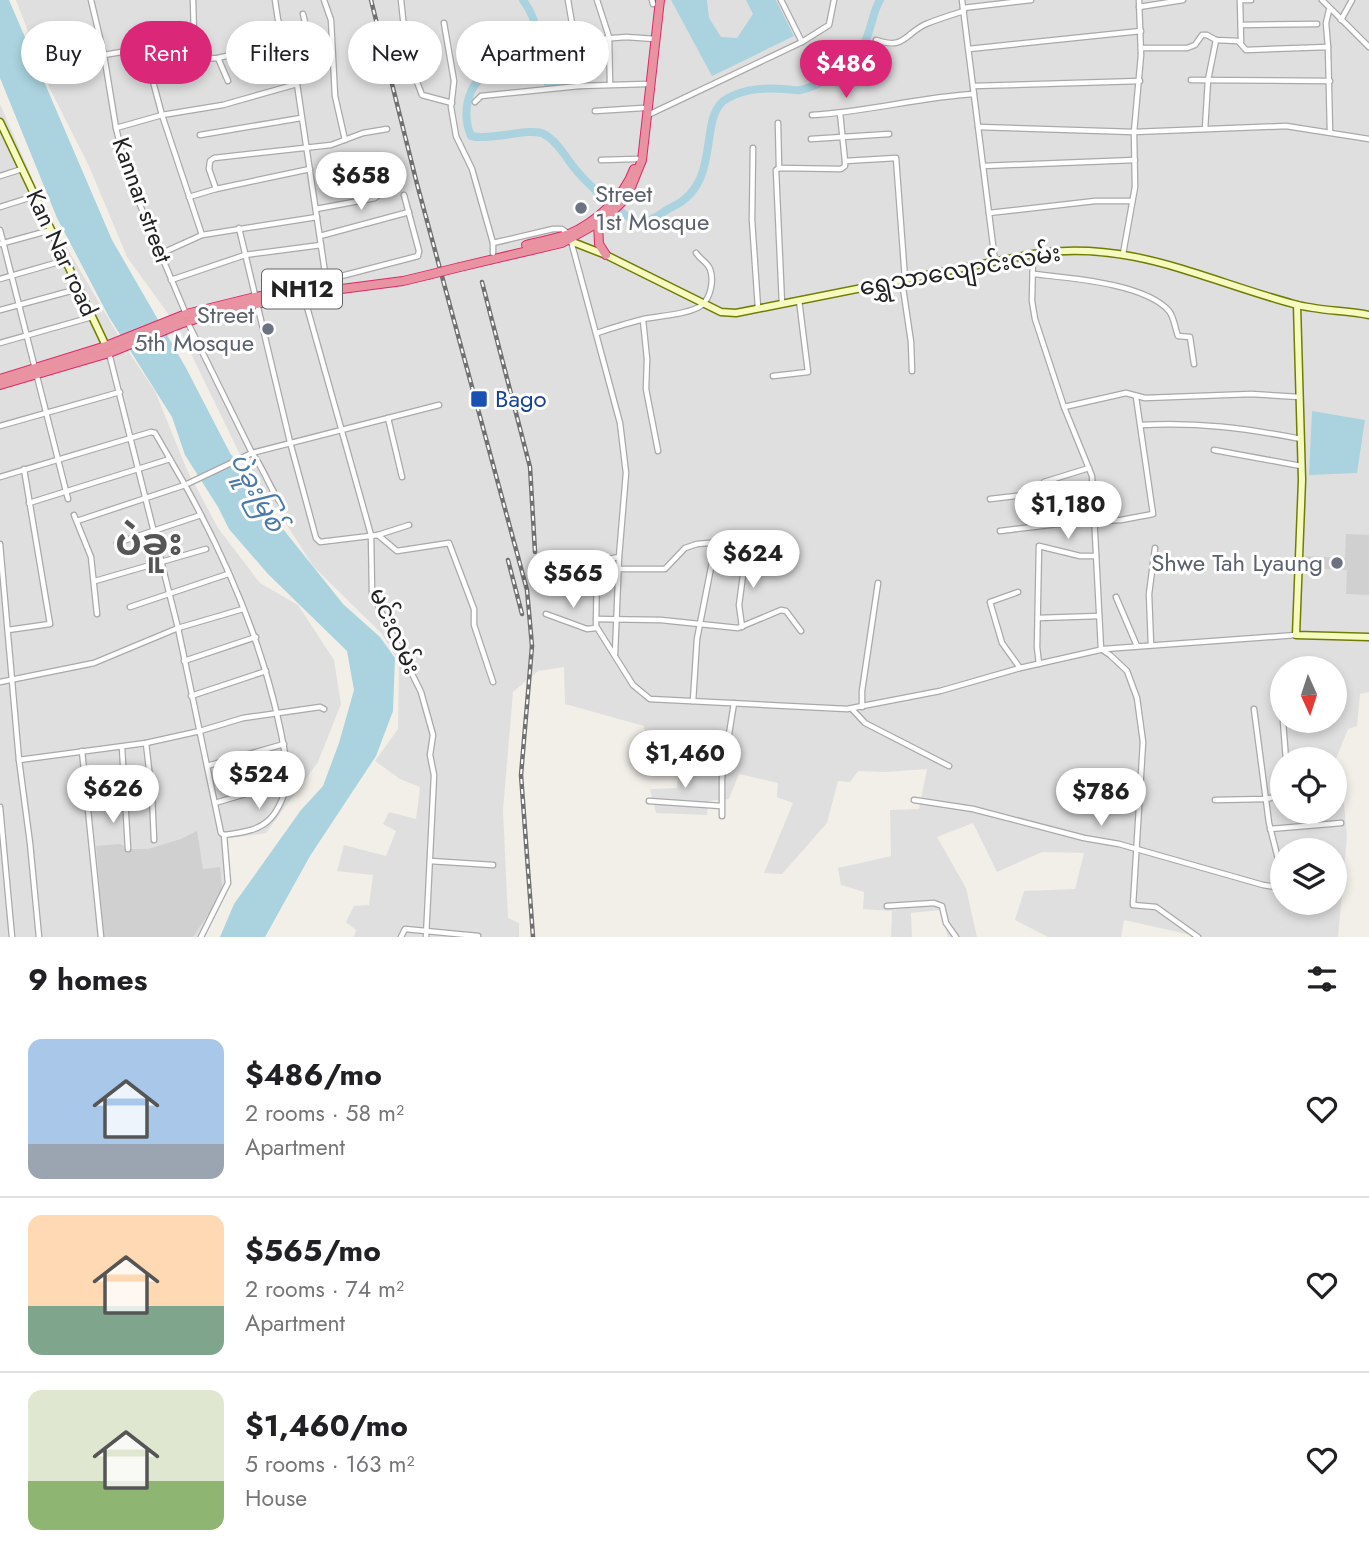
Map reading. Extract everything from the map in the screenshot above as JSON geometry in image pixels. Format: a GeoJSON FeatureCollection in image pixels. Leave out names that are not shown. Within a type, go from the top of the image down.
{"type":"FeatureCollection","features":[{"type":"Feature","properties":{"kind":"highway","name":"NH12"},"geometry":{"type":"LineString","coordinates":[[624,195],[637,159],[645,112],[655,1]]}},
{"type":"Feature","properties":{"kind":"highway","name":"NH12"},"geometry":{"type":"LineString","coordinates":[[459,264],[568,238],[598,223],[614,207],[624,195],[642,160],[646,84],[653,39]]}},
{"type":"Feature","properties":{"kind":"highway","name":"NH12"},"geometry":{"type":"LineString","coordinates":[[0,385],[110,348],[183,319],[255,300],[403,281],[493,253],[568,238],[614,207]]}},
{"type":"Feature","properties":{"kind":"highway"},"geometry":{"type":"LineString","coordinates":[[598,223],[599,244],[606,255]]}},
{"type":"Feature","properties":{"kind":"highway","name":"NH12"},"geometry":{"type":"LineString","coordinates":[[303,292],[327,283],[428,273]]}},
{"type":"Feature","properties":{"kind":"highway","name":"NH12"},"geometry":{"type":"LineString","coordinates":[[0,379],[35,372]]}},
{"type":"Feature","properties":{"kind":"street","name":"Kannar street"},"geometry":{"type":"LineString","coordinates":[[91,0],[96,21]]}},
{"type":"Feature","properties":{"kind":"street"},"geometry":{"type":"LineString","coordinates":[[193,0],[194,21]]}},
{"type":"Feature","properties":{"kind":"street"},"geometry":{"type":"LineString","coordinates":[[275,0],[278,21]]}},
{"type":"Feature","properties":{"kind":"street"},"geometry":{"type":"LineString","coordinates":[[324,0],[331,20],[335,96],[345,140]]}},
{"type":"Feature","properties":{"kind":"street"},"geometry":{"type":"LineString","coordinates":[[401,0],[407,56],[422,95],[452,103]]}},
{"type":"Feature","properties":{"kind":"street"},"geometry":{"type":"LineString","coordinates":[[568,0],[572,21]]}},
{"type":"Feature","properties":{"kind":"street"},"geometry":{"type":"LineString","coordinates":[[597,0],[604,21]]}},
{"type":"Feature","properties":{"kind":"street"},"geometry":{"type":"LineString","coordinates":[[781,0],[802,42]]}},
{"type":"Feature","properties":{"kind":"street"},"geometry":{"type":"LineString","coordinates":[[595,111],[645,112],[802,42],[829,26],[834,0]]}},
{"type":"Feature","properties":{"kind":"street"},"geometry":{"type":"LineString","coordinates":[[962,0],[995,262]]}},
{"type":"Feature","properties":{"kind":"street"},"geometry":{"type":"LineString","coordinates":[[876,40],[895,44],[915,33],[922,25],[964,10],[1031,0]]}},
{"type":"Feature","properties":{"kind":"street"},"geometry":{"type":"LineString","coordinates":[[1123,254],[1132,201],[1134,132],[1140,81],[1139,0]]}},
{"type":"Feature","properties":{"kind":"street"},"geometry":{"type":"LineString","coordinates":[[1139,7],[1183,0]]}},
{"type":"Feature","properties":{"kind":"street"},"geometry":{"type":"LineString","coordinates":[[1251,0],[1242,0],[1243,48],[1328,47]]}},
{"type":"Feature","properties":{"kind":"street"},"geometry":{"type":"LineString","coordinates":[[1322,0],[1369,47]]}},
{"type":"Feature","properties":{"kind":"street"},"geometry":{"type":"LineString","coordinates":[[1340,20],[1352,0]]}},
{"type":"Feature","properties":{"kind":"street"},"geometry":{"type":"LineString","coordinates":[[1329,9],[1326,23],[1330,132]]}},
{"type":"Feature","properties":{"kind":"street"},"geometry":{"type":"LineString","coordinates":[[303,14],[305,21]]}},
{"type":"Feature","properties":{"kind":"street"},"geometry":{"type":"LineString","coordinates":[[444,23],[454,80],[452,103],[456,136],[472,169],[493,243],[493,253]]}},
{"type":"Feature","properties":{"kind":"street"},"geometry":{"type":"LineString","coordinates":[[1241,26],[1317,24]]}},
{"type":"Feature","properties":{"kind":"street"},"geometry":{"type":"LineString","coordinates":[[969,49],[1141,31]]}},
{"type":"Feature","properties":{"kind":"street"},"geometry":{"type":"LineString","coordinates":[[1141,48],[1187,48],[1195,45],[1202,35],[1241,43]]}},
{"type":"Feature","properties":{"kind":"street"},"geometry":{"type":"LineString","coordinates":[[610,84],[609,37],[653,39]]}},
{"type":"Feature","properties":{"kind":"street"},"geometry":{"type":"LineString","coordinates":[[1205,129],[1208,80],[1216,40]]}},
{"type":"Feature","properties":{"kind":"street"},"geometry":{"type":"LineString","coordinates":[[212,58],[226,56]]}},
{"type":"Feature","properties":{"kind":"street"},"geometry":{"type":"LineString","coordinates":[[218,58],[226,76]]}},
{"type":"Feature","properties":{"kind":"street","name":"Kannar street"},"geometry":{"type":"LineString","coordinates":[[106,67],[127,174],[171,280],[183,319],[276,498],[284,507]]}},
{"type":"Feature","properties":{"kind":"street"},"geometry":{"type":"LineString","coordinates":[[1191,80],[1330,81]]}},
{"type":"Feature","properties":{"kind":"street"},"geometry":{"type":"LineString","coordinates":[[973,86],[1140,81]]}},
{"type":"Feature","properties":{"kind":"street"},"geometry":{"type":"LineString","coordinates":[[154,84],[202,235]]}},
{"type":"Feature","properties":{"kind":"street"},"geometry":{"type":"LineString","coordinates":[[116,128],[162,115],[223,105],[291,84]]}},
{"type":"Feature","properties":{"kind":"street"},"geometry":{"type":"LineString","coordinates":[[297,84],[327,283],[418,256],[404,195]]}},
{"type":"Feature","properties":{"kind":"street"},"geometry":{"type":"LineString","coordinates":[[475,102],[481,96],[579,86],[646,84]]}},
{"type":"Feature","properties":{"kind":"street"},"geometry":{"type":"LineString","coordinates":[[812,115],[942,96],[974,94]]}},
{"type":"Feature","properties":{"kind":"street"},"geometry":{"type":"LineString","coordinates":[[779,169],[841,169],[845,166],[840,113]]}},
{"type":"Feature","properties":{"kind":"street"},"geometry":{"type":"LineString","coordinates":[[200,135],[301,118]]}},
{"type":"Feature","properties":{"kind":"street","name":"Kan Nar road"},"geometry":{"type":"LineString","coordinates":[[0,122],[110,348]]}},
{"type":"Feature","properties":{"kind":"street"},"geometry":{"type":"LineString","coordinates":[[778,122],[779,169],[776,170],[776,204],[782,304]]}},
{"type":"Feature","properties":{"kind":"street"},"geometry":{"type":"LineString","coordinates":[[978,127],[1134,132],[1286,125],[1369,139]]}},
{"type":"Feature","properties":{"kind":"street"},"geometry":{"type":"LineString","coordinates":[[216,189],[209,169],[214,158],[331,145],[363,133],[387,129]]}},
{"type":"Feature","properties":{"kind":"street"},"geometry":{"type":"LineString","coordinates":[[811,139],[889,134]]}},
{"type":"Feature","properties":{"kind":"street"},"geometry":{"type":"LineString","coordinates":[[0,144],[9,142]]}},
{"type":"Feature","properties":{"kind":"street"},"geometry":{"type":"LineString","coordinates":[[753,148],[752,220],[758,309]]}},
{"type":"Feature","properties":{"kind":"street"},"geometry":{"type":"LineString","coordinates":[[845,161],[896,158],[897,161],[903,281],[912,371]]}},
{"type":"Feature","properties":{"kind":"street"},"geometry":{"type":"LineString","coordinates":[[601,160],[637,159]]}},
{"type":"Feature","properties":{"kind":"street"},"geometry":{"type":"LineString","coordinates":[[983,166],[1135,160]]}},
{"type":"Feature","properties":{"kind":"street"},"geometry":{"type":"LineString","coordinates":[[0,176],[22,169]]}},
{"type":"Feature","properties":{"kind":"street"},"geometry":{"type":"LineString","coordinates":[[189,197],[310,169]]}},
{"type":"Feature","properties":{"kind":"street"},"geometry":{"type":"LineString","coordinates":[[316,209],[376,198],[374,175]]}},
{"type":"Feature","properties":{"kind":"street"},"geometry":{"type":"LineString","coordinates":[[0,207],[35,196]]}},
{"type":"Feature","properties":{"kind":"street"},"geometry":{"type":"LineString","coordinates":[[989,213],[1095,201],[1132,201]]}},
{"type":"Feature","properties":{"kind":"street"},"geometry":{"type":"LineString","coordinates":[[320,236],[409,212]]}},
{"type":"Feature","properties":{"kind":"street"},"geometry":{"type":"LineString","coordinates":[[160,254],[202,235],[317,217]]}},
{"type":"Feature","properties":{"kind":"street"},"geometry":{"type":"LineString","coordinates":[[239,228],[290,442],[318,540],[320,542],[378,534],[409,525]]}},
{"type":"Feature","properties":{"kind":"street"},"geometry":{"type":"LineString","coordinates":[[493,243],[562,229],[568,238],[597,333],[620,423],[626,473],[615,655]]}},
{"type":"Feature","properties":{"kind":"street"},"geometry":{"type":"LineString","coordinates":[[0,230],[68,499]]}},
{"type":"Feature","properties":{"kind":"street"},"geometry":{"type":"LineString","coordinates":[[2,244],[51,230]]}},
{"type":"Feature","properties":{"kind":"street","name":"ရွှေသာလျောင်းလမ်း"},"geometry":{"type":"LineString","coordinates":[[568,238],[721,312],[736,313],[1033,254],[1073,250],[1123,254],[1160,261],[1297,305],[1369,315]]}},
{"type":"Feature","properties":{"kind":"street"},"geometry":{"type":"LineString","coordinates":[[171,280],[245,255],[321,245]]}},
{"type":"Feature","properties":{"kind":"street"},"geometry":{"type":"LineString","coordinates":[[597,333],[692,310],[705,303],[711,287],[710,270],[696,253]]}},
{"type":"Feature","properties":{"kind":"street"},"geometry":{"type":"LineString","coordinates":[[1033,254],[1032,301],[1035,319],[1064,407],[1092,476],[1101,649],[1127,671],[1137,698],[1143,742],[1133,905],[1157,908],[1198,937]]}},
{"type":"Feature","properties":{"kind":"street"},"geometry":{"type":"LineString","coordinates":[[0,279],[66,260]]}},
{"type":"Feature","properties":{"kind":"street"},"geometry":{"type":"LineString","coordinates":[[1034,274],[1121,286],[1161,304],[1170,312],[1178,336],[1190,337],[1194,364]]}},
{"type":"Feature","properties":{"kind":"street"},"geometry":{"type":"LineString","coordinates":[[0,310],[79,288]]}},
{"type":"Feature","properties":{"kind":"street","name":"မင်းလမ်း"},"geometry":{"type":"LineString","coordinates":[[303,292],[371,535],[372,593],[421,692],[433,735],[430,755],[434,775],[426,934]]}},
{"type":"Feature","properties":{"kind":"street"},"geometry":{"type":"LineString","coordinates":[[773,376],[808,372],[799,300]]}},
{"type":"Feature","properties":{"kind":"street"},"geometry":{"type":"LineString","coordinates":[[1296,635],[1301,466],[1297,305]]}},
{"type":"Feature","properties":{"kind":"street"},"geometry":{"type":"LineString","coordinates":[[0,343],[93,317]]}},
{"type":"Feature","properties":{"kind":"street"},"geometry":{"type":"LineString","coordinates":[[643,320],[647,359],[646,389],[658,451]]}},
{"type":"Feature","properties":{"kind":"street"},"geometry":{"type":"LineString","coordinates":[[110,348],[177,628],[221,833],[224,835],[228,883],[201,937]]}},
{"type":"Feature","properties":{"kind":"street"},"geometry":{"type":"LineString","coordinates":[[0,426],[120,392]]}},
{"type":"Feature","properties":{"kind":"street"},"geometry":{"type":"LineString","coordinates":[[1064,407],[1126,393],[1136,397],[1251,394],[1300,397]]}},
{"type":"Feature","properties":{"kind":"street"},"geometry":{"type":"LineString","coordinates":[[1000,531],[1121,520],[1153,514],[1136,397]]}},
{"type":"Feature","properties":{"kind":"street"},"geometry":{"type":"LineString","coordinates":[[77,521],[185,485],[252,453],[439,405]]}},
{"type":"Feature","properties":{"kind":"street"},"geometry":{"type":"LineString","coordinates":[[388,418],[402,477]]}},
{"type":"Feature","properties":{"kind":"street"},"geometry":{"type":"LineString","coordinates":[[1141,425],[1187,422],[1223,425],[1301,439]]}},
{"type":"Feature","properties":{"kind":"street"},"geometry":{"type":"LineString","coordinates":[[0,477],[154,432],[201,515],[256,637],[285,744],[289,780],[280,806],[264,825],[251,832],[224,835]]}},
{"type":"Feature","properties":{"kind":"street"},"geometry":{"type":"LineString","coordinates":[[1214,450],[1301,466]]}},
{"type":"Feature","properties":{"kind":"street"},"geometry":{"type":"LineString","coordinates":[[29,503],[170,459]]}},
{"type":"Feature","properties":{"kind":"street"},"geometry":{"type":"LineString","coordinates":[[990,499],[1041,493],[1044,482],[1089,468]]}},
{"type":"Feature","properties":{"kind":"street"},"geometry":{"type":"LineString","coordinates":[[8,630],[50,624],[23,470]]}},
{"type":"Feature","properties":{"kind":"street"},"geometry":{"type":"LineString","coordinates":[[74,515],[92,557],[97,614]]}},
{"type":"Feature","properties":{"kind":"street"},"geometry":{"type":"LineString","coordinates":[[117,543],[201,515]]}},
{"type":"Feature","properties":{"kind":"street"},"geometry":{"type":"LineString","coordinates":[[378,534],[397,551],[446,542],[451,545],[474,609],[474,625],[493,682]]}},
{"type":"Feature","properties":{"kind":"street"},"geometry":{"type":"LineString","coordinates":[[619,569],[665,569],[685,548],[716,542],[731,541],[746,553],[758,555]]}},
{"type":"Feature","properties":{"kind":"street"},"geometry":{"type":"LineString","coordinates":[[693,701],[699,625],[716,542]]}},
{"type":"Feature","properties":{"kind":"street"},"geometry":{"type":"LineString","coordinates":[[0,544],[38,937]]}},
{"type":"Feature","properties":{"kind":"street"},"geometry":{"type":"LineString","coordinates":[[1039,664],[1039,547],[1080,555],[1096,555]]}},
{"type":"Feature","properties":{"kind":"street"},"geometry":{"type":"LineString","coordinates":[[94,582],[206,548]]}},
{"type":"Feature","properties":{"kind":"street"},"geometry":{"type":"LineString","coordinates":[[1151,645],[1149,594],[1155,548]]}},
{"type":"Feature","properties":{"kind":"street"},"geometry":{"type":"LineString","coordinates":[[742,627],[739,605],[746,553]]}},
{"type":"Feature","properties":{"kind":"street"},"geometry":{"type":"LineString","coordinates":[[620,557],[597,561],[597,628],[633,685],[650,699],[851,708],[940,691],[1101,649],[1296,635],[1369,637]]}},
{"type":"Feature","properties":{"kind":"street"},"geometry":{"type":"LineString","coordinates":[[130,607],[228,574]]}},
{"type":"Feature","properties":{"kind":"street"},"geometry":{"type":"LineString","coordinates":[[862,707],[878,583]]}},
{"type":"Feature","properties":{"kind":"street"},"geometry":{"type":"LineString","coordinates":[[1018,592],[990,602],[1002,643],[1020,668]]}},
{"type":"Feature","properties":{"kind":"street"},"geometry":{"type":"LineString","coordinates":[[1116,597],[1137,646]]}},
{"type":"Feature","properties":{"kind":"street"},"geometry":{"type":"LineString","coordinates":[[0,682],[94,663],[177,628],[243,609]]}},
{"type":"Feature","properties":{"kind":"street"},"geometry":{"type":"LineString","coordinates":[[596,619],[672,621],[728,629],[742,627],[781,610],[786,611],[801,631]]}},
{"type":"Feature","properties":{"kind":"street"},"geometry":{"type":"LineString","coordinates":[[546,614],[587,629],[597,628]]}},
{"type":"Feature","properties":{"kind":"street"},"geometry":{"type":"LineString","coordinates":[[1038,618],[1099,616]]}},
{"type":"Feature","properties":{"kind":"street"},"geometry":{"type":"LineString","coordinates":[[184,661],[256,637]]}},
{"type":"Feature","properties":{"kind":"street"},"geometry":{"type":"LineString","coordinates":[[191,696],[266,671]]}},
{"type":"Feature","properties":{"kind":"street"},"geometry":{"type":"LineString","coordinates":[[722,816],[724,754],[734,703]]}},
{"type":"Feature","properties":{"kind":"street"},"geometry":{"type":"LineString","coordinates":[[19,760],[146,743],[243,718],[278,712],[320,707],[324,709]]}},
{"type":"Feature","properties":{"kind":"street"},"geometry":{"type":"LineString","coordinates":[[851,708],[865,723],[949,766]]}},
{"type":"Feature","properties":{"kind":"street"},"geometry":{"type":"LineString","coordinates":[[1254,709],[1272,838]]}},
{"type":"Feature","properties":{"kind":"street"},"geometry":{"type":"LineString","coordinates":[[146,743],[154,840]]}},
{"type":"Feature","properties":{"kind":"street"},"geometry":{"type":"LineString","coordinates":[[207,766],[285,744]]}},
{"type":"Feature","properties":{"kind":"street"},"geometry":{"type":"LineString","coordinates":[[122,747],[128,849]]}},
{"type":"Feature","properties":{"kind":"street"},"geometry":{"type":"LineString","coordinates":[[82,751],[101,937]]}},
{"type":"Feature","properties":{"kind":"street"},"geometry":{"type":"LineString","coordinates":[[215,803],[289,780]]}},
{"type":"Feature","properties":{"kind":"street"},"geometry":{"type":"LineString","coordinates":[[87,802],[152,795]]}},
{"type":"Feature","properties":{"kind":"street"},"geometry":{"type":"LineString","coordinates":[[1215,800],[1270,798]]}},
{"type":"Feature","properties":{"kind":"street"},"geometry":{"type":"LineString","coordinates":[[914,800],[973,809],[1270,886]]}},
{"type":"Feature","properties":{"kind":"street"},"geometry":{"type":"LineString","coordinates":[[649,801],[721,806]]}},
{"type":"Feature","properties":{"kind":"street"},"geometry":{"type":"LineString","coordinates":[[0,807],[12,937]]}},
{"type":"Feature","properties":{"kind":"street"},"geometry":{"type":"LineString","coordinates":[[1270,830],[1331,824]]}},
{"type":"Feature","properties":{"kind":"street"},"geometry":{"type":"LineString","coordinates":[[430,861],[493,865]]}},
{"type":"Feature","properties":{"kind":"street"},"geometry":{"type":"LineString","coordinates":[[887,906],[934,903],[942,906],[946,923],[956,937]]}},
{"type":"Feature","properties":{"kind":"street"},"geometry":{"type":"LineString","coordinates":[[401,937],[405,929],[426,934],[478,936]]}},
{"type":"Feature","properties":{"kind":"shaded area"},"geometry":{"type":"Polygon","coordinates":[[[16,0],[1369,0],[1369,692],[1360,694],[1357,726],[1348,729],[1348,656],[1270,656],[1270,733],[1346,733],[1341,747],[1270,747],[1270,824],[1346,824],[1347,837],[1270,838],[1270,915],[1340,915],[1338,937],[1200,937],[1124,920],[1121,937],[1048,937],[1015,920],[1024,891],[1075,889],[1084,853],[1042,852],[997,872],[973,823],[937,837],[966,888],[977,937],[948,937],[941,910],[911,913],[912,937],[891,937],[892,911],[863,909],[864,892],[841,885],[838,868],[891,856],[890,810],[919,809],[927,769],[858,771],[850,782],[838,781],[827,823],[782,874],[764,873],[793,803],[777,797],[778,783],[739,774],[729,799],[708,801],[707,815],[656,813],[650,789],[677,788],[681,749],[647,744],[644,726],[565,704],[564,667],[538,671],[513,692],[503,810],[508,918],[519,923],[519,937],[354,937],[356,930],[346,922],[354,906],[369,905],[373,875],[337,871],[344,845],[386,856],[396,831],[383,824],[389,812],[416,819],[420,787],[400,779],[375,761],[398,729],[399,662],[382,634],[313,566],[248,471],[179,329],[127,257],[89,166],[48,84],[106,84],[106,21],[24,21],[16,0]]]}},
{"type":"Feature","properties":{"kind":"shaded area"},"geometry":{"type":"Polygon","coordinates":[[[0,104],[50,219],[124,345],[155,391],[187,470],[218,528],[260,583],[298,605],[334,660],[341,704],[318,762],[266,833],[224,839],[230,887],[197,937],[0,937],[0,104]]]}},
{"type":"Feature","properties":{"kind":"shaded area","name":"Shwe Tah Lyaung"},"geometry":{"type":"Polygon","coordinates":[[[1346,534],[1369,535],[1369,595],[1346,594],[1347,570],[1305,568],[1305,556],[1345,558],[1346,534]]]}},
{"type":"Feature","properties":{"kind":"shaded area"},"geometry":{"type":"Polygon","coordinates":[[[197,831],[203,869],[220,867],[222,887],[220,897],[193,937],[104,937],[96,846],[120,844],[131,849],[148,849],[197,831]]]}},
{"type":"Feature","properties":{"kind":"water"},"geometry":{"type":"Polygon","coordinates":[[[0,0],[9,0],[21,28],[21,84],[45,84],[112,240],[186,368],[230,453],[271,514],[343,604],[380,637],[395,658],[393,711],[376,756],[310,856],[265,937],[220,937],[234,904],[301,810],[323,786],[354,690],[347,651],[268,574],[229,529],[185,455],[172,417],[109,317],[57,218],[0,78],[0,0]]]}},
{"type":"Feature","properties":{"kind":"water"},"geometry":{"type":"Polygon","coordinates":[[[671,0],[707,0],[709,18],[721,37],[737,38],[753,14],[746,0],[776,0],[794,36],[712,76],[671,0]]]}},
{"type":"Feature","properties":{"kind":"water"},"geometry":{"type":"Polygon","coordinates":[[[544,84],[576,85],[545,88],[544,84]]]}},
{"type":"Feature","properties":{"kind":"water"},"geometry":{"type":"Polygon","coordinates":[[[1312,411],[1365,420],[1357,473],[1309,475],[1312,411]]]}},
{"type":"Feature","properties":{"kind":"waterway"},"geometry":{"type":"LineString","coordinates":[[523,0],[535,24],[535,39],[526,53],[511,65],[488,73],[475,85],[467,110],[471,136],[489,137],[530,132],[544,134],[597,191],[626,215],[641,222],[674,206],[689,195],[699,181],[705,165],[713,118],[719,106],[728,98],[749,90],[800,90],[825,79],[841,68],[861,48],[880,0]]}},
{"type":"Feature","properties":{"kind":"railway"},"geometry":{"type":"LineString","coordinates":[[371,0],[417,184],[527,590],[532,646],[521,775],[533,937]]}},
{"type":"Feature","properties":{"kind":"railway"},"geometry":{"type":"LineString","coordinates":[[482,282],[530,467],[535,552]]}},
{"type":"Feature","properties":{"kind":"railway"},"geometry":{"type":"LineString","coordinates":[[508,560],[522,614]]}},
{"type":"Feature","properties":{"kind":"place","name":"Street 1st Mosque"},"geometry":{"type":"Point","coordinates":[581,208]}},
{"type":"Feature","properties":{"kind":"place","name":"Street 5th Mosque"},"geometry":{"type":"Point","coordinates":[268,329]}},
{"type":"Feature","properties":{"kind":"place","name":"Bago"},"geometry":{"type":"Point","coordinates":[479,399]}},
{"type":"Feature","properties":{"kind":"place","name":"Shwe Tah Lyaung"},"geometry":{"type":"Point","coordinates":[1337,563]}},
{"type":"Feature","properties":{"kind":"district","name":"ပဲခူး"},"geometry":{"type":"Point","coordinates":[149,542]}},
{"type":"Feature","properties":{"kind":"water label","name":"ပဲခူးမြစ်"},"geometry":{"type":"Point","coordinates":[258,492]}}]}
